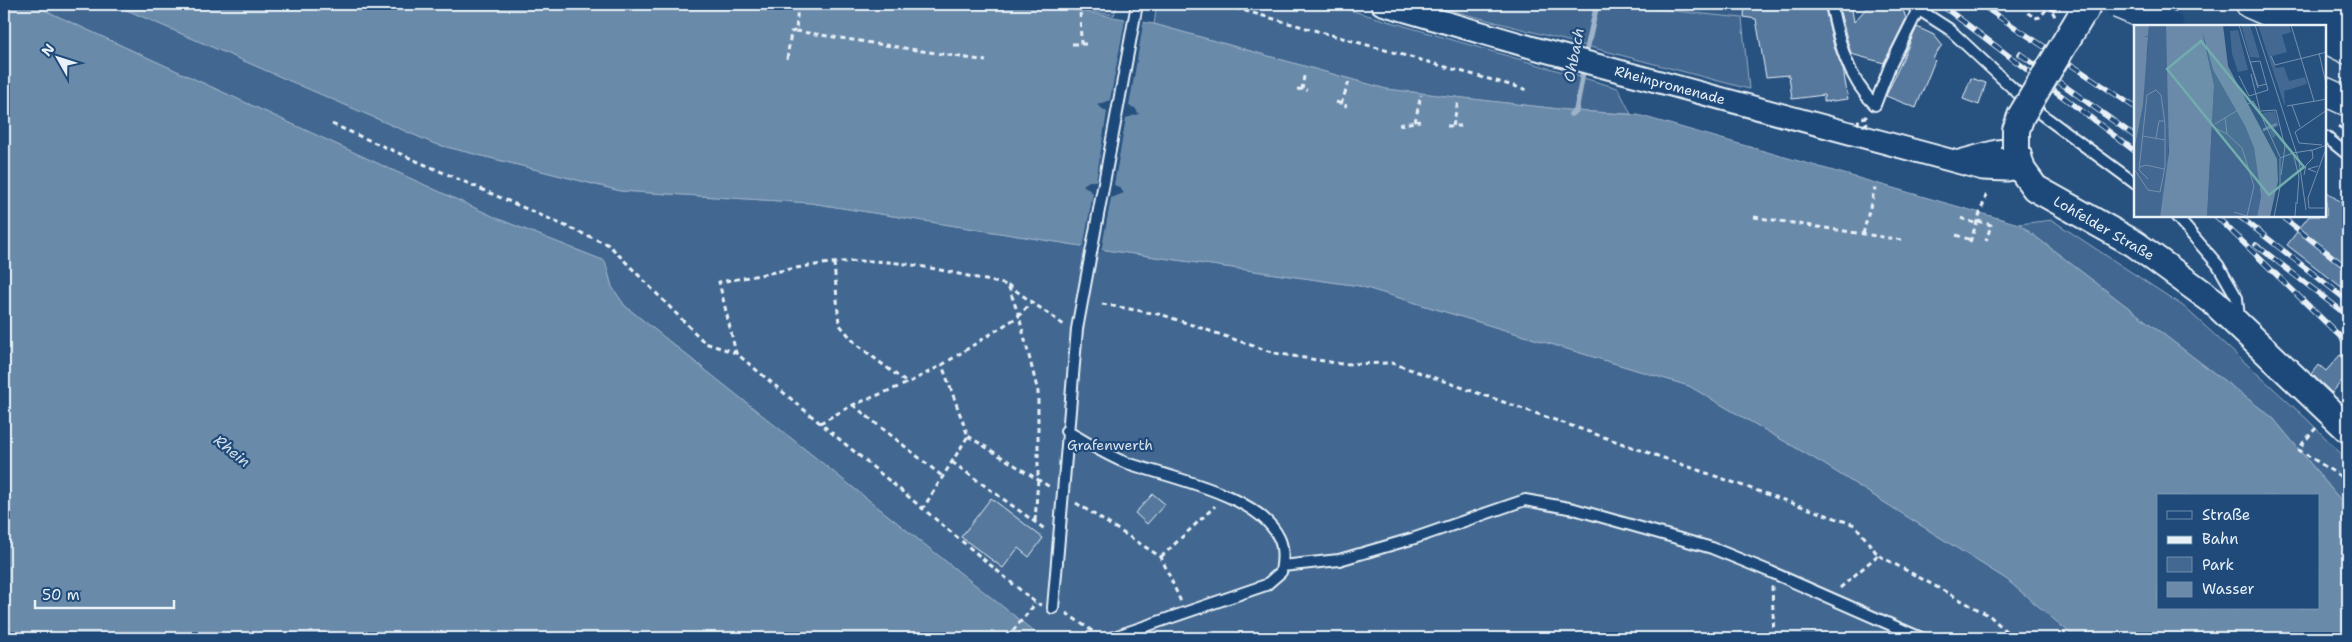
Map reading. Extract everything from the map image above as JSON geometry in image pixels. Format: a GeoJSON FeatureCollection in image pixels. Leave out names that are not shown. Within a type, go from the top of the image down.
{"type":"FeatureCollection","features":[{"type":"Feature","properties":{"kind":"main road"},"geometry":{"type":"LineString","coordinates":[[2118,4],[2168,25]]}},
{"type":"Feature","properties":{"kind":"main road"},"geometry":{"type":"LineString","coordinates":[[2250,4],[2298,25]]}},
{"type":"Feature","properties":{"kind":"main road"},"geometry":{"type":"LineString","coordinates":[[2306,4],[2348,25]]}},
{"type":"Feature","properties":{"kind":"main road"},"geometry":{"type":"LineString","coordinates":[[2327,40],[2348,50]]}},
{"type":"Feature","properties":{"kind":"street","name":"Rheinpromenade"},"geometry":{"type":"LineString","coordinates":[[1382,4],[1541,50],[1928,154],[1960,161],[1997,151],[2019,158]]}},
{"type":"Feature","properties":{"kind":"street"},"geometry":{"type":"LineString","coordinates":[[2019,158],[2016,130],[2021,116],[2084,6]]}},
{"type":"Feature","properties":{"kind":"street","name":"Lohfelder Straße"},"geometry":{"type":"LineString","coordinates":[[2019,158],[2027,180],[2041,192],[2104,225],[2154,256],[2213,301],[2240,324],[2340,421]]}},
{"type":"Feature","properties":{"kind":"lane"},"geometry":{"type":"LineString","coordinates":[[1053,608],[1063,495],[1066,431],[1077,332],[1137,4]]}},
{"type":"Feature","properties":{"kind":"lane"},"geometry":{"type":"LineString","coordinates":[[1831,4],[1838,36],[1849,69],[1864,94],[1875,105],[1914,7],[1948,28],[2037,111],[2134,183]]}},
{"type":"Feature","properties":{"kind":"lane"},"geometry":{"type":"LineString","coordinates":[[2128,4],[2144,25]]}},
{"type":"Feature","properties":{"kind":"lane"},"geometry":{"type":"LineString","coordinates":[[2327,138],[2348,155]]}},
{"type":"Feature","properties":{"kind":"lane"},"geometry":{"type":"LineString","coordinates":[[2178,218],[2218,265],[2238,298],[2240,324]]}},
{"type":"Feature","properties":{"kind":"lane"},"geometry":{"type":"LineString","coordinates":[[1066,431],[1122,461],[1227,496],[1245,504],[1268,522],[1279,538],[1283,558],[1281,572],[1266,585],[1186,614],[1111,638]]}},
{"type":"Feature","properties":{"kind":"lane"},"geometry":{"type":"LineString","coordinates":[[1282,566],[1339,560],[1415,538],[1525,500],[1574,509],[1693,543],[1771,572],[1921,638]]}},
{"type":"Feature","properties":{"kind":"path"},"geometry":{"type":"LineString","coordinates":[[796,31],[798,4]]}},
{"type":"Feature","properties":{"kind":"path"},"geometry":{"type":"LineString","coordinates":[[1080,4],[1081,44]]}},
{"type":"Feature","properties":{"kind":"path"},"geometry":{"type":"LineString","coordinates":[[1210,4],[1235,8],[1528,90]]}},
{"type":"Feature","properties":{"kind":"path"},"geometry":{"type":"LineString","coordinates":[[2029,4],[2028,10],[2032,17],[2040,17],[2046,10]]}},
{"type":"Feature","properties":{"kind":"path"},"geometry":{"type":"LineString","coordinates":[[787,59],[791,32],[796,31],[986,61]]}},
{"type":"Feature","properties":{"kind":"path"},"geometry":{"type":"LineString","coordinates":[[1072,44],[1089,44]]}},
{"type":"Feature","properties":{"kind":"path"},"geometry":{"type":"LineString","coordinates":[[1302,90],[1304,76]]}},
{"type":"Feature","properties":{"kind":"path"},"geometry":{"type":"LineString","coordinates":[[1341,104],[1350,79]]}},
{"type":"Feature","properties":{"kind":"path"},"geometry":{"type":"LineString","coordinates":[[1297,89],[1308,90]]}},
{"type":"Feature","properties":{"kind":"path"},"geometry":{"type":"LineString","coordinates":[[1399,125],[1418,121],[1421,95]]}},
{"type":"Feature","properties":{"kind":"path"},"geometry":{"type":"LineString","coordinates":[[1336,102],[1346,106]]}},
{"type":"Feature","properties":{"kind":"path"},"geometry":{"type":"LineString","coordinates":[[1453,126],[1458,102]]}},
{"type":"Feature","properties":{"kind":"path"},"geometry":{"type":"LineString","coordinates":[[332,124],[609,245],[704,343],[736,353],[922,510],[1036,603],[1063,612],[1102,638]]}},
{"type":"Feature","properties":{"kind":"path"},"geometry":{"type":"LineString","coordinates":[[1447,126],[1465,126]]}},
{"type":"Feature","properties":{"kind":"path"},"geometry":{"type":"LineString","coordinates":[[1863,234],[1874,188]]}},
{"type":"Feature","properties":{"kind":"path"},"geometry":{"type":"LineString","coordinates":[[1956,235],[1971,241],[1987,193]]}},
{"type":"Feature","properties":{"kind":"path"},"geometry":{"type":"LineString","coordinates":[[1754,217],[1902,240]]}},
{"type":"Feature","properties":{"kind":"path"},"geometry":{"type":"LineString","coordinates":[[1961,218],[1991,225],[1986,241]]}},
{"type":"Feature","properties":{"kind":"path"},"geometry":{"type":"LineString","coordinates":[[736,353],[719,282],[834,263],[866,261],[912,265],[1008,285],[1031,303],[1077,332]]}},
{"type":"Feature","properties":{"kind":"path"},"geometry":{"type":"LineString","coordinates":[[834,263],[839,324],[856,344],[908,383]]}},
{"type":"Feature","properties":{"kind":"path"},"geometry":{"type":"LineString","coordinates":[[1008,285],[1019,316],[1038,392],[1038,479],[1035,521]]}},
{"type":"Feature","properties":{"kind":"path"},"geometry":{"type":"LineString","coordinates":[[820,423],[853,405],[908,383],[942,364],[1019,316],[1031,303]]}},
{"type":"Feature","properties":{"kind":"path"},"geometry":{"type":"LineString","coordinates":[[1102,304],[1163,315],[1274,353],[1342,364],[1392,363],[1855,525],[1878,556],[1990,616],[2013,638]]}},
{"type":"Feature","properties":{"kind":"path"},"geometry":{"type":"LineString","coordinates":[[942,364],[968,436],[1038,479]]}},
{"type":"Feature","properties":{"kind":"path"},"geometry":{"type":"LineString","coordinates":[[853,405],[942,476]]}},
{"type":"Feature","properties":{"kind":"path"},"geometry":{"type":"LineString","coordinates":[[2340,421],[2303,442],[2299,450],[2348,481]]}},
{"type":"Feature","properties":{"kind":"path"},"geometry":{"type":"LineString","coordinates":[[922,510],[968,436]]}},
{"type":"Feature","properties":{"kind":"path"},"geometry":{"type":"LineString","coordinates":[[952,462],[1035,521],[1058,540]]}},
{"type":"Feature","properties":{"kind":"path"},"geometry":{"type":"LineString","coordinates":[[1063,495],[1161,557],[1186,614]]}},
{"type":"Feature","properties":{"kind":"path"},"geometry":{"type":"LineString","coordinates":[[1161,557],[1227,496]]}},
{"type":"Feature","properties":{"kind":"path"},"geometry":{"type":"LineString","coordinates":[[1830,597],[1878,556]]}},
{"type":"Feature","properties":{"kind":"path"},"geometry":{"type":"LineString","coordinates":[[1771,572],[1774,638]]}},
{"type":"Feature","properties":{"kind":"path"},"geometry":{"type":"LineString","coordinates":[[1007,638],[1036,603]]}},
{"type":"Feature","properties":{"kind":"shaded area"},"geometry":{"type":"Polygon","coordinates":[[[1636,4],[1794,4],[1769,9],[1771,21],[1635,7],[1636,4]]]}},
{"type":"Feature","properties":{"kind":"green space","name":"Grafenwerth"},"geometry":{"type":"Polygon","coordinates":[[[31,4],[113,4],[435,144],[620,191],[811,203],[1113,251],[1360,286],[1689,386],[1822,463],[2006,579],[2076,638],[1042,638],[625,306],[612,287],[605,261],[501,220],[31,4]]]}},
{"type":"Feature","properties":{"kind":"green space"},"geometry":{"type":"Polygon","coordinates":[[[1038,4],[1118,4],[1114,15],[1038,4]]]}},
{"type":"Feature","properties":{"kind":"green space"},"geometry":{"type":"Polygon","coordinates":[[[1157,4],[1329,4],[1618,88],[1631,114],[1576,111],[1386,89],[1154,24],[1157,4]]]}},
{"type":"Feature","properties":{"kind":"green space"},"geometry":{"type":"Polygon","coordinates":[[[1427,4],[1636,4],[1636,7],[1742,18],[1749,89],[1427,4]]]}},
{"type":"Feature","properties":{"kind":"green space"},"geometry":{"type":"Polygon","coordinates":[[[2052,220],[2183,306],[2308,420],[2348,461],[2348,509],[2273,418],[2019,224],[2052,220]]]}},
{"type":"Feature","properties":{"kind":"water","name":"Rhein"},"geometry":{"type":"Polygon","coordinates":[[[4,4],[31,4],[501,220],[605,261],[612,287],[625,306],[1042,638],[18,638],[4,628],[4,4]]]}},
{"type":"Feature","properties":{"kind":"water"},"geometry":{"type":"Polygon","coordinates":[[[113,4],[1038,4],[1154,24],[1386,89],[1576,111],[1638,115],[2019,224],[2273,418],[2348,509],[2348,638],[2076,638],[2006,579],[1822,463],[1689,386],[1360,286],[1113,251],[811,203],[621,191],[435,144],[113,4]]]}},
{"type":"Feature","properties":{"kind":"pier"},"geometry":{"type":"Polygon","coordinates":[[[1126,15],[1144,19],[1129,106],[1135,108],[1139,114],[1126,118],[1114,185],[1119,187],[1124,193],[1111,198],[1101,252],[1083,249],[1093,193],[1083,185],[1089,181],[1096,181],[1107,112],[1097,105],[1110,100],[1126,15]]]}},
{"type":"Feature","properties":{"kind":"building"},"geometry":{"type":"Polygon","coordinates":[[[1745,4],[1824,4],[1834,47],[1843,69],[1848,99],[1824,102],[1824,95],[1792,99],[1789,75],[1766,77],[1756,19],[1744,17],[1745,4]]]}},
{"type":"Feature","properties":{"kind":"building"},"geometry":{"type":"Polygon","coordinates":[[[1838,4],[1851,4],[1854,22],[1870,4],[1892,4],[1904,12],[1906,19],[1884,63],[1851,54],[1838,4]]]}},
{"type":"Feature","properties":{"kind":"building"},"geometry":{"type":"Polygon","coordinates":[[[1917,27],[1934,35],[1942,45],[1933,58],[1935,60],[1916,108],[1886,96],[1917,27]]]}},
{"type":"Feature","properties":{"kind":"building"},"geometry":{"type":"Polygon","coordinates":[[[1971,78],[1986,83],[1979,105],[1963,99],[1971,78]]]}},
{"type":"Feature","properties":{"kind":"building"},"geometry":{"type":"Polygon","coordinates":[[[2327,192],[2348,208],[2348,292],[2287,245],[2307,218],[2327,218],[2327,192]]]}},
{"type":"Feature","properties":{"kind":"building"},"geometry":{"type":"Polygon","coordinates":[[[2340,355],[2348,362],[2348,373],[2332,393],[2312,374],[2319,365],[2326,371],[2340,355]]]}},
{"type":"Feature","properties":{"kind":"building"},"geometry":{"type":"Polygon","coordinates":[[[1153,494],[1165,504],[1147,524],[1135,513],[1153,494]]]}},
{"type":"Feature","properties":{"kind":"building"},"geometry":{"type":"Polygon","coordinates":[[[991,498],[1043,538],[1029,557],[1018,548],[1003,568],[961,537],[991,498]]]}},
{"type":"Feature","properties":{"kind":"waterway","name":"Ohbach"},"geometry":{"type":"LineString","coordinates":[[1585,58],[1597,4]]}},
{"type":"Feature","properties":{"kind":"waterway","name":"Ohbach"},"geometry":{"type":"LineString","coordinates":[[1571,114],[1576,111],[1584,67]]}},
{"type":"Feature","properties":{"kind":"railway"},"geometry":{"type":"LineString","coordinates":[[1940,4],[2134,150]]}},
{"type":"Feature","properties":{"kind":"railway"},"geometry":{"type":"LineString","coordinates":[[1980,4],[2134,107]]}},
{"type":"Feature","properties":{"kind":"railway"},"geometry":{"type":"LineString","coordinates":[[2020,54],[2134,136]]}},
{"type":"Feature","properties":{"kind":"railway"},"geometry":{"type":"LineString","coordinates":[[2218,218],[2348,344]]}},
{"type":"Feature","properties":{"kind":"railway"},"geometry":{"type":"LineString","coordinates":[[2242,218],[2348,301]]}},
{"type":"Feature","properties":{"kind":"railway"},"geometry":{"type":"LineString","coordinates":[[2284,218],[2348,269]]}},
{"type":"Feature","properties":{"kind":"railway"},"geometry":{"type":"LineString","coordinates":[[2256,245],[2348,316]]}}]}
